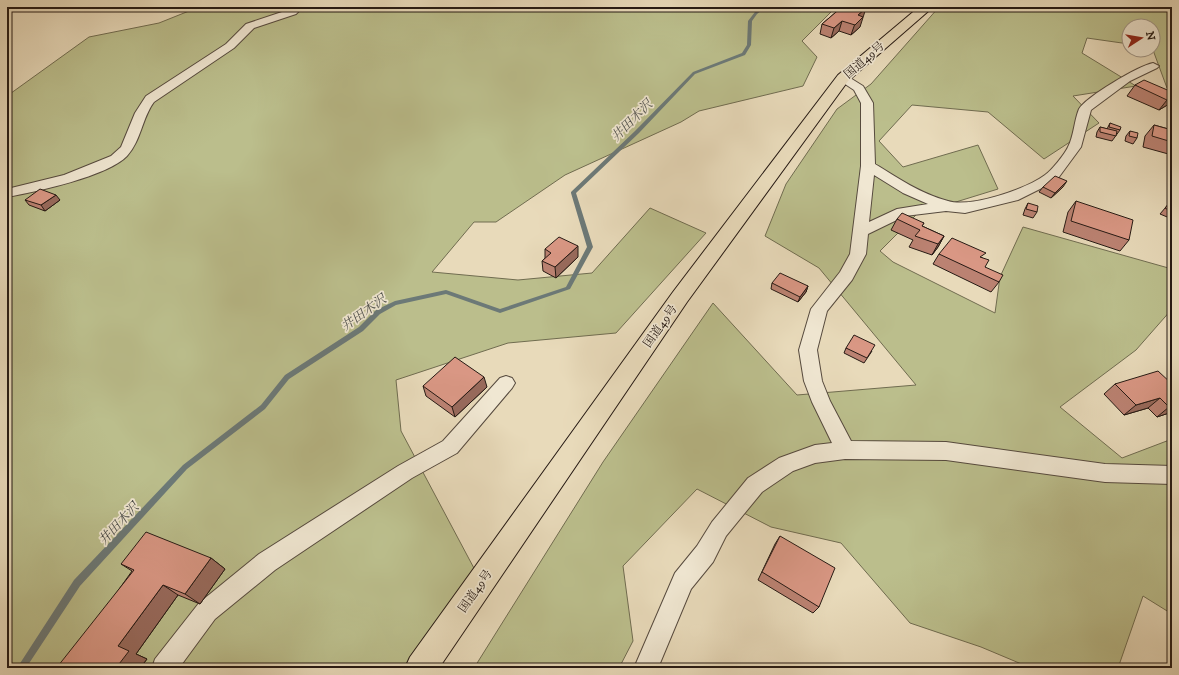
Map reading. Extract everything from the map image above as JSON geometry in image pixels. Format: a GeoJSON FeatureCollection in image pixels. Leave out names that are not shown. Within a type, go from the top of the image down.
{"type":"FeatureCollection","features":[{"type":"Feature","properties":{"kind":"highway","name":"国道49号"},"geometry":{"type":"LineString","coordinates":[[421,668],[680,297],[843,78],[927,7]]}},
{"type":"Feature","properties":{"kind":"street"},"geometry":{"type":"LineString","coordinates":[[7,193],[30,190],[62,180],[112,161],[121,156],[130,143],[142,110],[150,99],[230,46],[250,26],[292,12],[298,7]]}},
{"type":"Feature","properties":{"kind":"street"},"geometry":{"type":"LineString","coordinates":[[860,232],[902,212],[946,206],[966,208],[1013,197],[1051,178],[1075,147],[1081,120],[1086,108],[1126,79],[1153,66]]}},
{"type":"Feature","properties":{"kind":"street"},"geometry":{"type":"LineString","coordinates":[[843,78],[859,88],[867,103],[868,166],[858,254],[846,276],[819,309],[808,350],[813,381],[821,402],[845,450]]}},
{"type":"Feature","properties":{"kind":"street"},"geometry":{"type":"LineString","coordinates":[[868,166],[908,190],[946,206]]}},
{"type":"Feature","properties":{"kind":"street"},"geometry":{"type":"LineString","coordinates":[[164,668],[207,611],[267,562],[405,472],[450,447],[506,383]]}},
{"type":"Feature","properties":{"kind":"street"},"geometry":{"type":"LineString","coordinates":[[646,668],[683,581],[706,554],[719,529],[755,485],[786,464],[815,454],[845,450],[946,451],[1105,472],[1172,475]]}},
{"type":"Feature","properties":{"kind":"green space"},"geometry":{"type":"Polygon","coordinates":[[[199,7],[881,7],[870,11],[832,11],[802,41],[817,57],[803,86],[699,111],[681,122],[565,175],[496,222],[474,222],[432,272],[518,280],[592,273],[650,208],[706,233],[616,333],[508,343],[396,380],[401,431],[476,572],[409,668],[7,668],[7,96],[89,37],[159,23],[199,7]]]}},
{"type":"Feature","properties":{"kind":"green space"},"geometry":{"type":"Polygon","coordinates":[[[939,7],[1172,7],[1172,91],[1167,88],[1156,58],[1161,58],[1161,18],[1121,18],[1121,43],[1087,38],[1082,53],[1136,86],[1073,96],[1099,123],[1044,159],[988,112],[912,105],[879,141],[903,167],[978,145],[998,189],[917,214],[880,251],[893,262],[995,313],[1000,277],[1023,227],[1172,269],[1172,309],[1136,350],[1060,407],[1122,458],[1172,439],[1172,614],[1143,596],[1118,668],[1031,668],[981,647],[910,623],[841,543],[771,527],[697,489],[623,566],[633,641],[619,668],[474,668],[603,462],[713,303],[797,395],[916,385],[819,268],[765,236],[786,184],[837,109],[871,84],[939,7]]]}},
{"type":"Feature","properties":{"kind":"building"},"geometry":{"type":"Polygon","coordinates":[[[842,7],[866,8],[858,15],[863,17],[855,25],[842,21],[834,28],[822,24],[842,7]]]}},
{"type":"Feature","properties":{"kind":"building"},"geometry":{"type":"Polygon","coordinates":[[[1144,80],[1172,92],[1172,97],[1167,100],[1135,85],[1144,80]]]}},
{"type":"Feature","properties":{"kind":"building"},"geometry":{"type":"Polygon","coordinates":[[[1110,123],[1121,127],[1120,130],[1109,127],[1110,123]]]}},
{"type":"Feature","properties":{"kind":"building"},"geometry":{"type":"Polygon","coordinates":[[[1154,125],[1172,130],[1172,142],[1152,136],[1154,125]]]}},
{"type":"Feature","properties":{"kind":"building"},"geometry":{"type":"Polygon","coordinates":[[[1100,127],[1117,131],[1116,136],[1100,132],[1100,127]]]}},
{"type":"Feature","properties":{"kind":"building"},"geometry":{"type":"Polygon","coordinates":[[[1130,131],[1138,133],[1137,138],[1129,136],[1130,131]]]}},
{"type":"Feature","properties":{"kind":"building"},"geometry":{"type":"Polygon","coordinates":[[[1055,176],[1067,181],[1055,193],[1043,187],[1055,176]]]}},
{"type":"Feature","properties":{"kind":"building"},"geometry":{"type":"Polygon","coordinates":[[[40,189],[56,195],[41,205],[25,200],[40,189]]]}},
{"type":"Feature","properties":{"kind":"building"},"geometry":{"type":"Polygon","coordinates":[[[1076,201],[1133,220],[1129,240],[1071,221],[1076,201]]]}},
{"type":"Feature","properties":{"kind":"building"},"geometry":{"type":"Polygon","coordinates":[[[1171,201],[1172,202],[1172,212],[1165,208],[1171,201]]]}},
{"type":"Feature","properties":{"kind":"building"},"geometry":{"type":"Polygon","coordinates":[[[1028,203],[1038,206],[1037,212],[1026,209],[1028,203]]]}},
{"type":"Feature","properties":{"kind":"building"},"geometry":{"type":"Polygon","coordinates":[[[902,213],[924,223],[922,226],[944,236],[938,244],[915,236],[920,230],[897,219],[902,213]]]}},
{"type":"Feature","properties":{"kind":"building"},"geometry":{"type":"Polygon","coordinates":[[[559,237],[578,246],[555,267],[542,261],[551,253],[545,249],[559,237]]]}},
{"type":"Feature","properties":{"kind":"building"},"geometry":{"type":"Polygon","coordinates":[[[952,238],[986,253],[980,257],[989,260],[985,267],[1003,275],[999,282],[939,254],[952,238]]]}},
{"type":"Feature","properties":{"kind":"building"},"geometry":{"type":"Polygon","coordinates":[[[780,273],[808,286],[800,297],[772,283],[780,273]]]}},
{"type":"Feature","properties":{"kind":"building"},"geometry":{"type":"Polygon","coordinates":[[[854,335],[875,345],[867,358],[846,348],[854,335]]]}},
{"type":"Feature","properties":{"kind":"building"},"geometry":{"type":"Polygon","coordinates":[[[455,357],[484,377],[452,407],[423,386],[455,357]]]}},
{"type":"Feature","properties":{"kind":"building"},"geometry":{"type":"Polygon","coordinates":[[[1158,371],[1172,384],[1172,406],[1169,407],[1160,398],[1136,405],[1115,384],[1158,371]]]}},
{"type":"Feature","properties":{"kind":"building"},"geometry":{"type":"Polygon","coordinates":[[[146,532],[211,558],[185,594],[163,585],[118,646],[129,651],[116,668],[63,668],[58,666],[134,570],[121,564],[146,532]]]}},
{"type":"Feature","properties":{"kind":"building"},"geometry":{"type":"Polygon","coordinates":[[[780,536],[835,568],[819,607],[762,572],[780,536]]]}},
{"type":"Feature","properties":{"kind":"waterway","name":"井田木沢"},"geometry":{"type":"LineString","coordinates":[[21,668],[77,583],[185,467],[263,407],[287,377],[361,329],[378,312],[395,303],[446,292],[500,311],[568,288],[590,247],[573,193],[637,132],[694,73],[744,54],[749,45],[750,21],[756,13],[764,7]]}}]}
